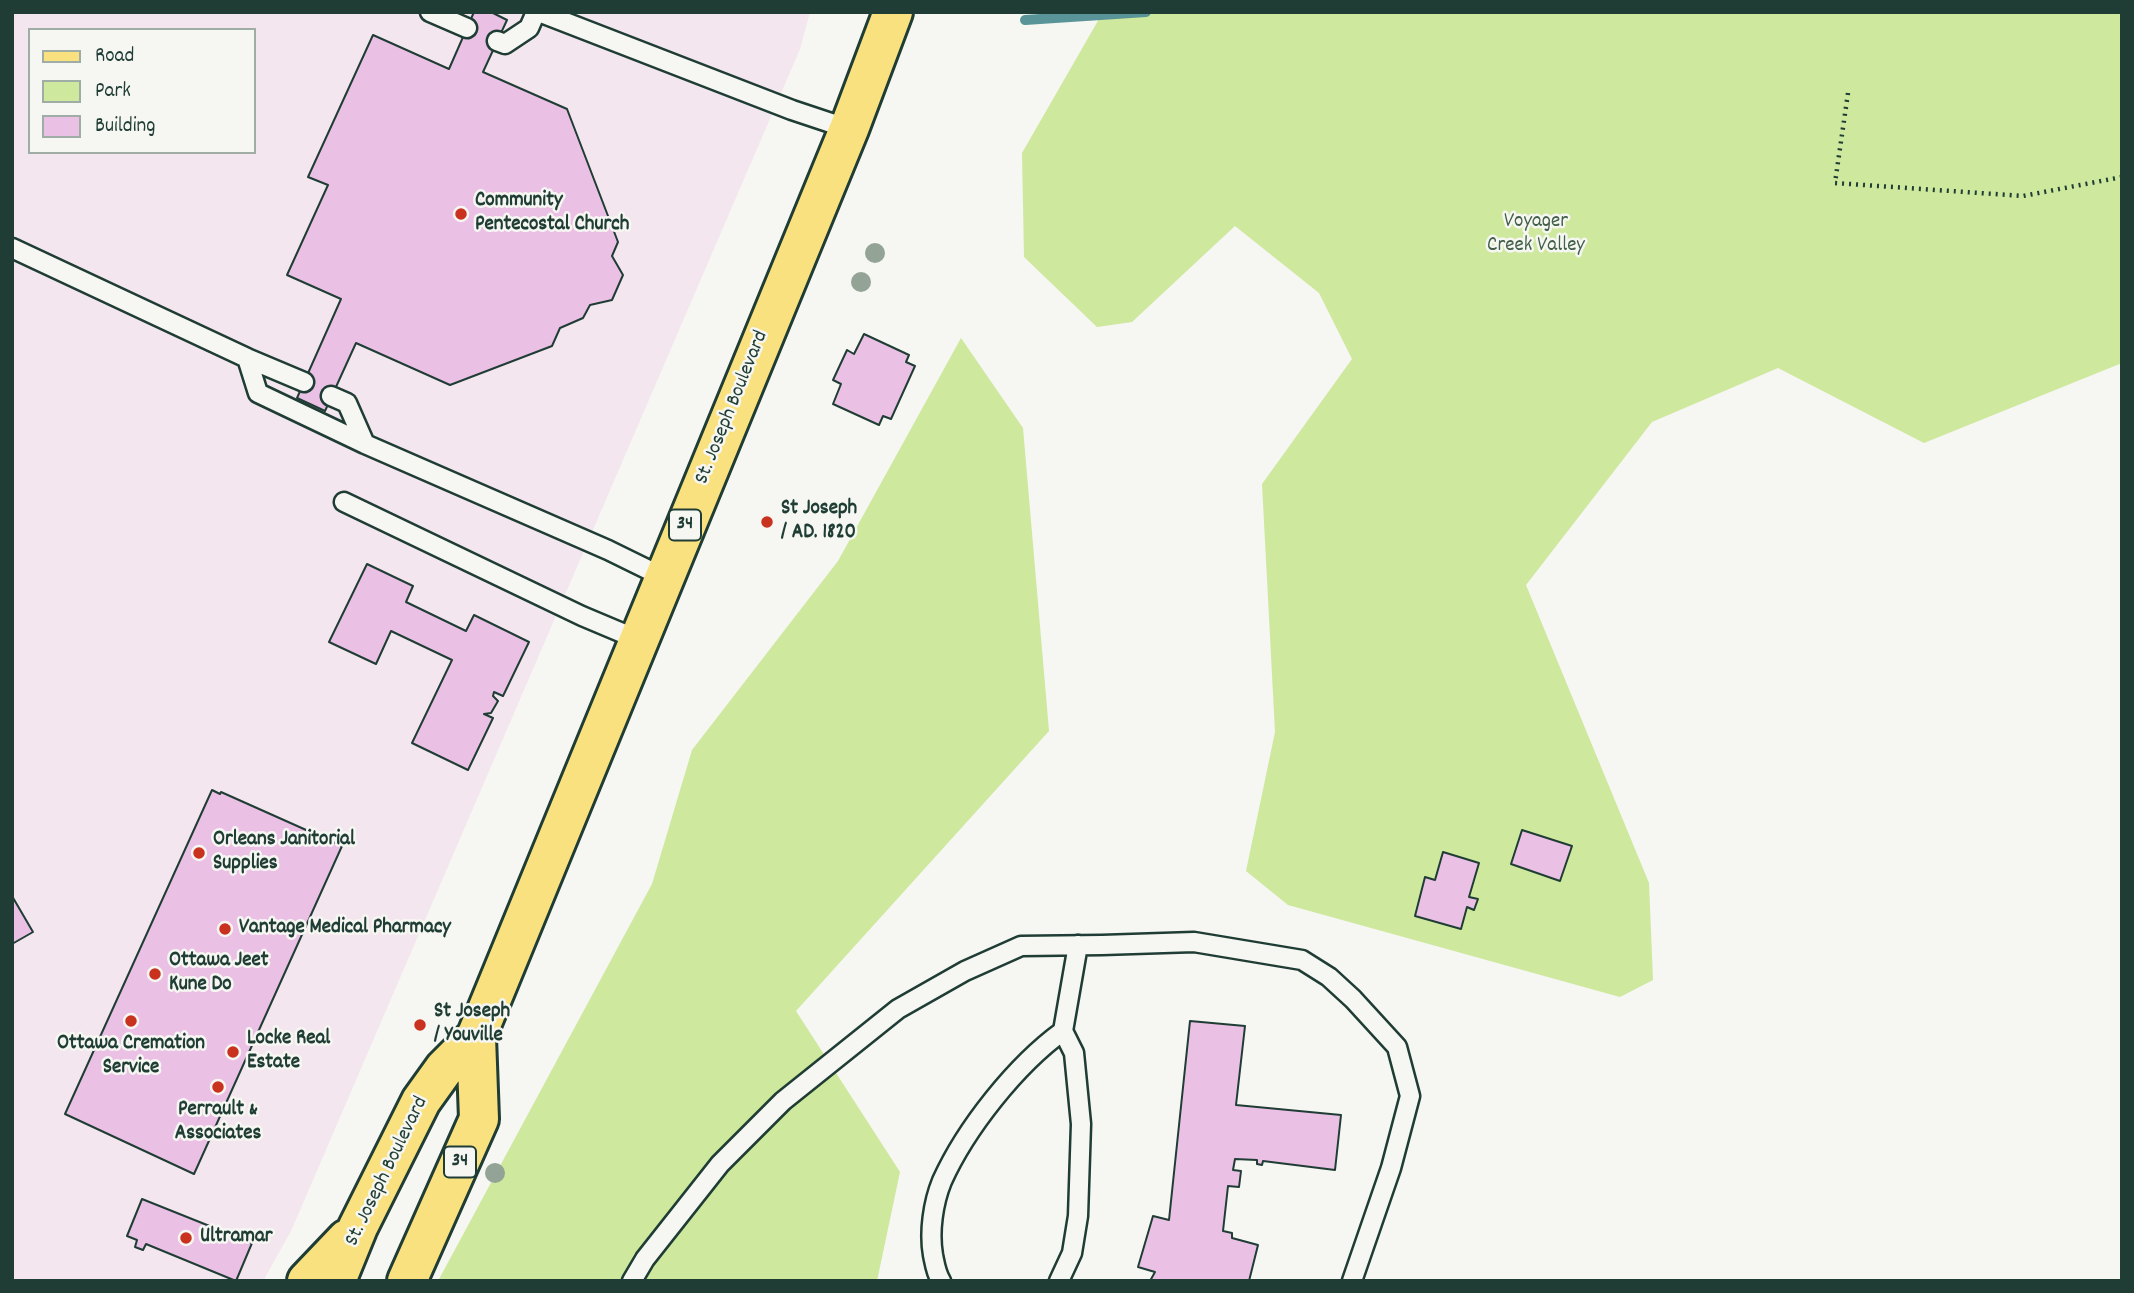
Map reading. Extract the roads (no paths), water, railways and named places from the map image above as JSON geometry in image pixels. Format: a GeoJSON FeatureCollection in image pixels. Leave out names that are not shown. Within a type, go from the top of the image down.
{"type":"FeatureCollection","features":[{"type":"Feature","properties":{"kind":"main road","name":"St. Joseph Boulevard"},"geometry":{"type":"LineString","coordinates":[[336,1281],[358,1227],[421,1101],[444,1069],[476,1037],[849,129],[893,12]]}},
{"type":"Feature","properties":{"kind":"main road","name":"St. Joseph Boulevard"},"geometry":{"type":"LineString","coordinates":[[407,1281],[479,1119],[476,1037]]}},
{"type":"Feature","properties":{"kind":"main road"},"geometry":{"type":"LineString","coordinates":[[307,1281],[358,1227]]}},
{"type":"Feature","properties":{"kind":"lane"},"geometry":{"type":"LineString","coordinates":[[430,12],[467,29]]}},
{"type":"Feature","properties":{"kind":"lane"},"geometry":{"type":"LineString","coordinates":[[497,41],[505,44],[529,28],[538,12],[792,110],[849,129]]}},
{"type":"Feature","properties":{"kind":"lane"},"geometry":{"type":"LineString","coordinates":[[12,248],[304,383]]}},
{"type":"Feature","properties":{"kind":"lane"},"geometry":{"type":"LineString","coordinates":[[247,358],[258,393],[365,444],[608,550],[663,577]]}},
{"type":"Feature","properties":{"kind":"lane"},"geometry":{"type":"LineString","coordinates":[[331,396],[347,404],[365,444]]}},
{"type":"Feature","properties":{"kind":"lane"},"geometry":{"type":"LineString","coordinates":[[344,502],[582,616],[639,640]]}},
{"type":"Feature","properties":{"kind":"lane"},"geometry":{"type":"LineString","coordinates":[[632,1281],[645,1259],[729,1155],[783,1101],[898,1010],[965,971],[1021,946],[1194,942],[1302,960],[1329,977],[1397,1046],[1410,1096],[1391,1168],[1352,1281]]}},
{"type":"Feature","properties":{"kind":"lane"},"geometry":{"type":"LineString","coordinates":[[1059,1281],[1072,1253],[1078,1216],[1081,1124],[1074,1053],[1063,1031],[1078,945]]}},
{"type":"Feature","properties":{"kind":"lane"},"geometry":{"type":"LineString","coordinates":[[941,1281],[936,1274],[931,1245],[933,1214],[941,1183],[961,1147],[1019,1070],[1043,1045],[1063,1031]]}},
{"type":"Feature","properties":{"kind":"waterway"},"geometry":{"type":"LineString","coordinates":[[1025,20],[1146,12]]}},
{"type":"Feature","properties":{"kind":"place","name":"Community Pentecostal Church"},"geometry":{"type":"Point","coordinates":[461,214]}},
{"type":"Feature","properties":{"kind":"place","name":"St Joseph / AD. 1820"},"geometry":{"type":"Point","coordinates":[767,522]}},
{"type":"Feature","properties":{"kind":"place","name":"Orleans Janitorial Supplies"},"geometry":{"type":"Point","coordinates":[199,853]}},
{"type":"Feature","properties":{"kind":"place","name":"Vantage Medical Pharmacy"},"geometry":{"type":"Point","coordinates":[225,929]}},
{"type":"Feature","properties":{"kind":"place","name":"Ottawa Jeet Kune Do"},"geometry":{"type":"Point","coordinates":[155,974]}},
{"type":"Feature","properties":{"kind":"place","name":"Ottawa Cremation Service"},"geometry":{"type":"Point","coordinates":[131,1021]}},
{"type":"Feature","properties":{"kind":"place","name":"St Joseph / Youville"},"geometry":{"type":"Point","coordinates":[420,1025]}},
{"type":"Feature","properties":{"kind":"place","name":"Locke Real Estate"},"geometry":{"type":"Point","coordinates":[233,1052]}},
{"type":"Feature","properties":{"kind":"place","name":"Perrault & Associates"},"geometry":{"type":"Point","coordinates":[218,1087]}},
{"type":"Feature","properties":{"kind":"place","name":"Ultramar"},"geometry":{"type":"Point","coordinates":[186,1238]}},
{"type":"Feature","properties":{"kind":"park label","name":"Voyager Creek Valley"},"geometry":{"type":"Point","coordinates":[1536,235]}}]}
